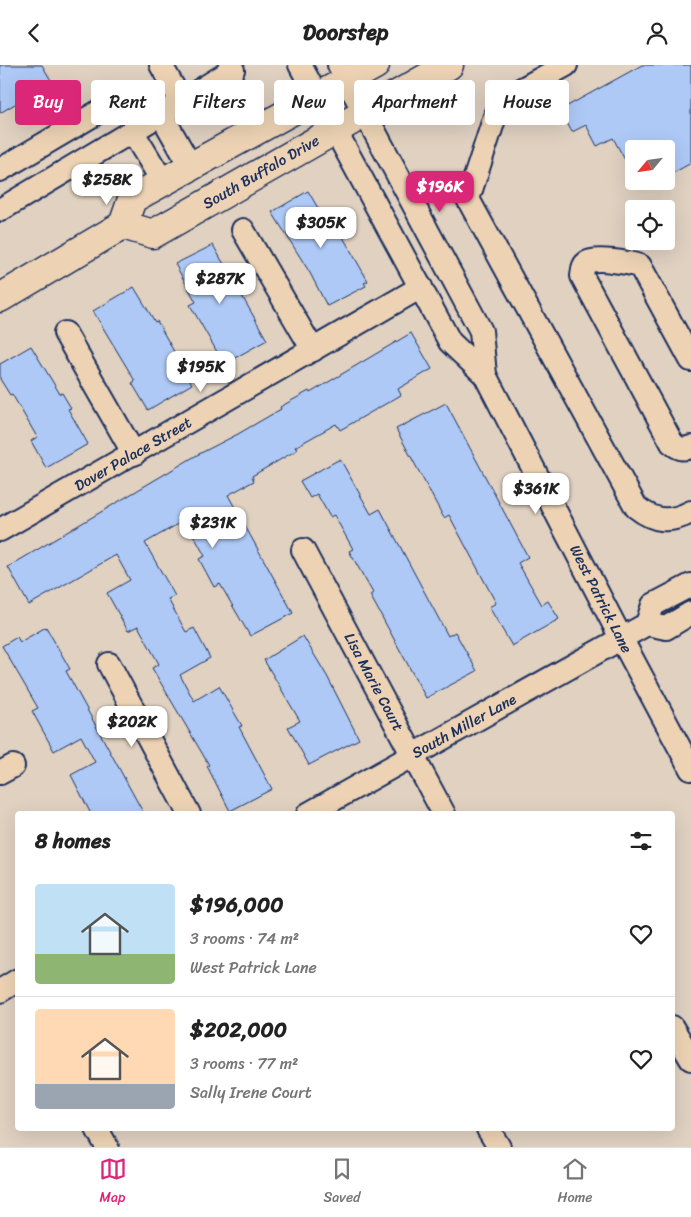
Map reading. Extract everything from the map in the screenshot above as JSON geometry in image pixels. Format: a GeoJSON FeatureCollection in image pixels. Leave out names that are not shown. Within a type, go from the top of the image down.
{"type":"FeatureCollection","features":[{"type":"Feature","properties":{"kind":"main road"},"geometry":{"type":"LineString","coordinates":[[344,72],[375,65]]}},
{"type":"Feature","properties":{"kind":"main road","name":"South Buffalo Drive"},"geometry":{"type":"LineString","coordinates":[[422,80],[449,65]]}},
{"type":"Feature","properties":{"kind":"main road","name":"South Buffalo Drive"},"geometry":{"type":"LineString","coordinates":[[123,225],[153,233],[354,119]]}},
{"type":"Feature","properties":{"kind":"main road"},"geometry":{"type":"LineString","coordinates":[[0,298],[123,225],[132,199],[274,121]]}},
{"type":"Feature","properties":{"kind":"street"},"geometry":{"type":"LineString","coordinates":[[162,65],[175,90]]}},
{"type":"Feature","properties":{"kind":"street"},"geometry":{"type":"LineString","coordinates":[[215,80],[233,69],[230,65]]}},
{"type":"Feature","properties":{"kind":"street","name":"West Patrick Lane"},"geometry":{"type":"LineString","coordinates":[[300,65],[308,80]]}},
{"type":"Feature","properties":{"kind":"street"},"geometry":{"type":"LineString","coordinates":[[566,65],[500,101],[468,199],[636,507],[655,519],[682,517],[691,512]]}},
{"type":"Feature","properties":{"kind":"street","name":"West Patrick Lane"},"geometry":{"type":"LineString","coordinates":[[344,72],[354,91]]}},
{"type":"Feature","properties":{"kind":"street"},"geometry":{"type":"LineString","coordinates":[[0,170],[91,116]]}},
{"type":"Feature","properties":{"kind":"street"},"geometry":{"type":"LineString","coordinates":[[165,121],[191,167]]}},
{"type":"Feature","properties":{"kind":"street"},"geometry":{"type":"LineString","coordinates":[[0,210],[142,125]]}},
{"type":"Feature","properties":{"kind":"street","name":"West Patrick Lane"},"geometry":{"type":"LineString","coordinates":[[332,125],[450,342],[485,375],[691,769]]}},
{"type":"Feature","properties":{"kind":"street","name":"West Patrick Lane"},"geometry":{"type":"LineString","coordinates":[[372,125],[481,331],[485,375]]}},
{"type":"Feature","properties":{"kind":"street"},"geometry":{"type":"LineString","coordinates":[[132,131],[163,182]]}},
{"type":"Feature","properties":{"kind":"street"},"geometry":{"type":"LineString","coordinates":[[243,230],[313,350]]}},
{"type":"Feature","properties":{"kind":"street"},"geometry":{"type":"LineString","coordinates":[[691,360],[640,266],[631,263],[587,262],[583,268],[582,277],[672,443],[678,448],[691,447]]}},
{"type":"Feature","properties":{"kind":"street","name":"Dover Palace Street"},"geometry":{"type":"LineString","coordinates":[[0,530],[421,287]]}},
{"type":"Feature","properties":{"kind":"street"},"geometry":{"type":"LineString","coordinates":[[65,333],[134,454]]}},
{"type":"Feature","properties":{"kind":"street","name":"Lisa Marie Court"},"geometry":{"type":"LineString","coordinates":[[303,550],[442,811]]}},
{"type":"Feature","properties":{"kind":"street"},"geometry":{"type":"LineString","coordinates":[[691,585],[652,605],[647,624],[666,627],[691,613]]}},
{"type":"Feature","properties":{"kind":"street","name":"South Miller Lane"},"geometry":{"type":"LineString","coordinates":[[313,811],[647,624]]}},
{"type":"Feature","properties":{"kind":"street"},"geometry":{"type":"LineString","coordinates":[[109,664],[187,811]]}},
{"type":"Feature","properties":{"kind":"street"},"geometry":{"type":"LineString","coordinates":[[0,991],[15,982]]}},
{"type":"Feature","properties":{"kind":"street"},"geometry":{"type":"LineString","coordinates":[[675,1032],[691,1059]]}},
{"type":"Feature","properties":{"kind":"street"},"geometry":{"type":"LineString","coordinates":[[98,1131],[107,1147]]}},
{"type":"Feature","properties":{"kind":"street"},"geometry":{"type":"LineString","coordinates":[[489,1131],[499,1147]]}},
{"type":"Feature","properties":{"kind":"building"},"geometry":{"type":"Polygon","coordinates":[[[0,65],[42,65],[51,80],[15,80],[15,104],[0,113],[0,65]]]}},
{"type":"Feature","properties":{"kind":"building"},"geometry":{"type":"Polygon","coordinates":[[[642,65],[691,65],[691,163],[675,172],[675,140],[625,140],[625,160],[613,138],[597,146],[586,125],[572,132],[568,125],[569,105],[642,65]]]}},
{"type":"Feature","properties":{"kind":"building"},"geometry":{"type":"Polygon","coordinates":[[[308,191],[329,227],[335,223],[368,281],[364,283],[366,286],[327,306],[310,273],[272,212],[308,191]]]}},
{"type":"Feature","properties":{"kind":"building"},"geometry":{"type":"Polygon","coordinates":[[[213,245],[267,340],[224,364],[190,305],[196,302],[175,264],[213,245]]]}},
{"type":"Feature","properties":{"kind":"building"},"geometry":{"type":"Polygon","coordinates":[[[134,287],[155,322],[157,321],[192,384],[148,410],[132,383],[135,381],[93,311],[134,287]]]}},
{"type":"Feature","properties":{"kind":"building"},"geometry":{"type":"Polygon","coordinates":[[[411,333],[432,369],[398,389],[401,395],[340,430],[336,424],[295,447],[297,450],[252,476],[254,481],[228,495],[293,613],[250,636],[220,584],[214,587],[199,559],[205,556],[185,520],[145,543],[175,596],[168,599],[186,632],[194,628],[210,658],[180,675],[194,701],[219,686],[242,726],[239,727],[272,789],[230,811],[207,766],[209,765],[152,668],[159,664],[138,626],[128,631],[107,593],[130,580],[116,555],[29,605],[8,567],[197,455],[238,434],[309,391],[310,393],[411,333]]]}},
{"type":"Feature","properties":{"kind":"building"},"geometry":{"type":"Polygon","coordinates":[[[31,346],[60,394],[62,393],[71,408],[68,409],[88,444],[46,468],[31,441],[37,437],[12,394],[10,395],[0,379],[0,364],[31,346]]]}},
{"type":"Feature","properties":{"kind":"building"},"geometry":{"type":"Polygon","coordinates":[[[446,403],[528,557],[518,563],[542,605],[548,601],[559,619],[512,646],[489,607],[496,603],[449,515],[444,518],[396,429],[446,403]]]}},
{"type":"Feature","properties":{"kind":"building"},"geometry":{"type":"Polygon","coordinates":[[[340,459],[371,514],[380,509],[448,636],[455,632],[477,671],[426,698],[370,595],[373,593],[349,551],[353,549],[334,515],[330,517],[317,494],[310,498],[300,481],[340,459]]]}},
{"type":"Feature","properties":{"kind":"building"},"geometry":{"type":"Polygon","coordinates":[[[46,627],[70,669],[66,671],[142,811],[89,811],[71,775],[95,762],[81,736],[54,751],[32,711],[38,708],[2,646],[17,637],[20,642],[46,627]]]}},
{"type":"Feature","properties":{"kind":"building"},"geometry":{"type":"Polygon","coordinates":[[[303,636],[327,676],[359,739],[309,765],[288,727],[300,721],[264,660],[303,636]]]}}]}
